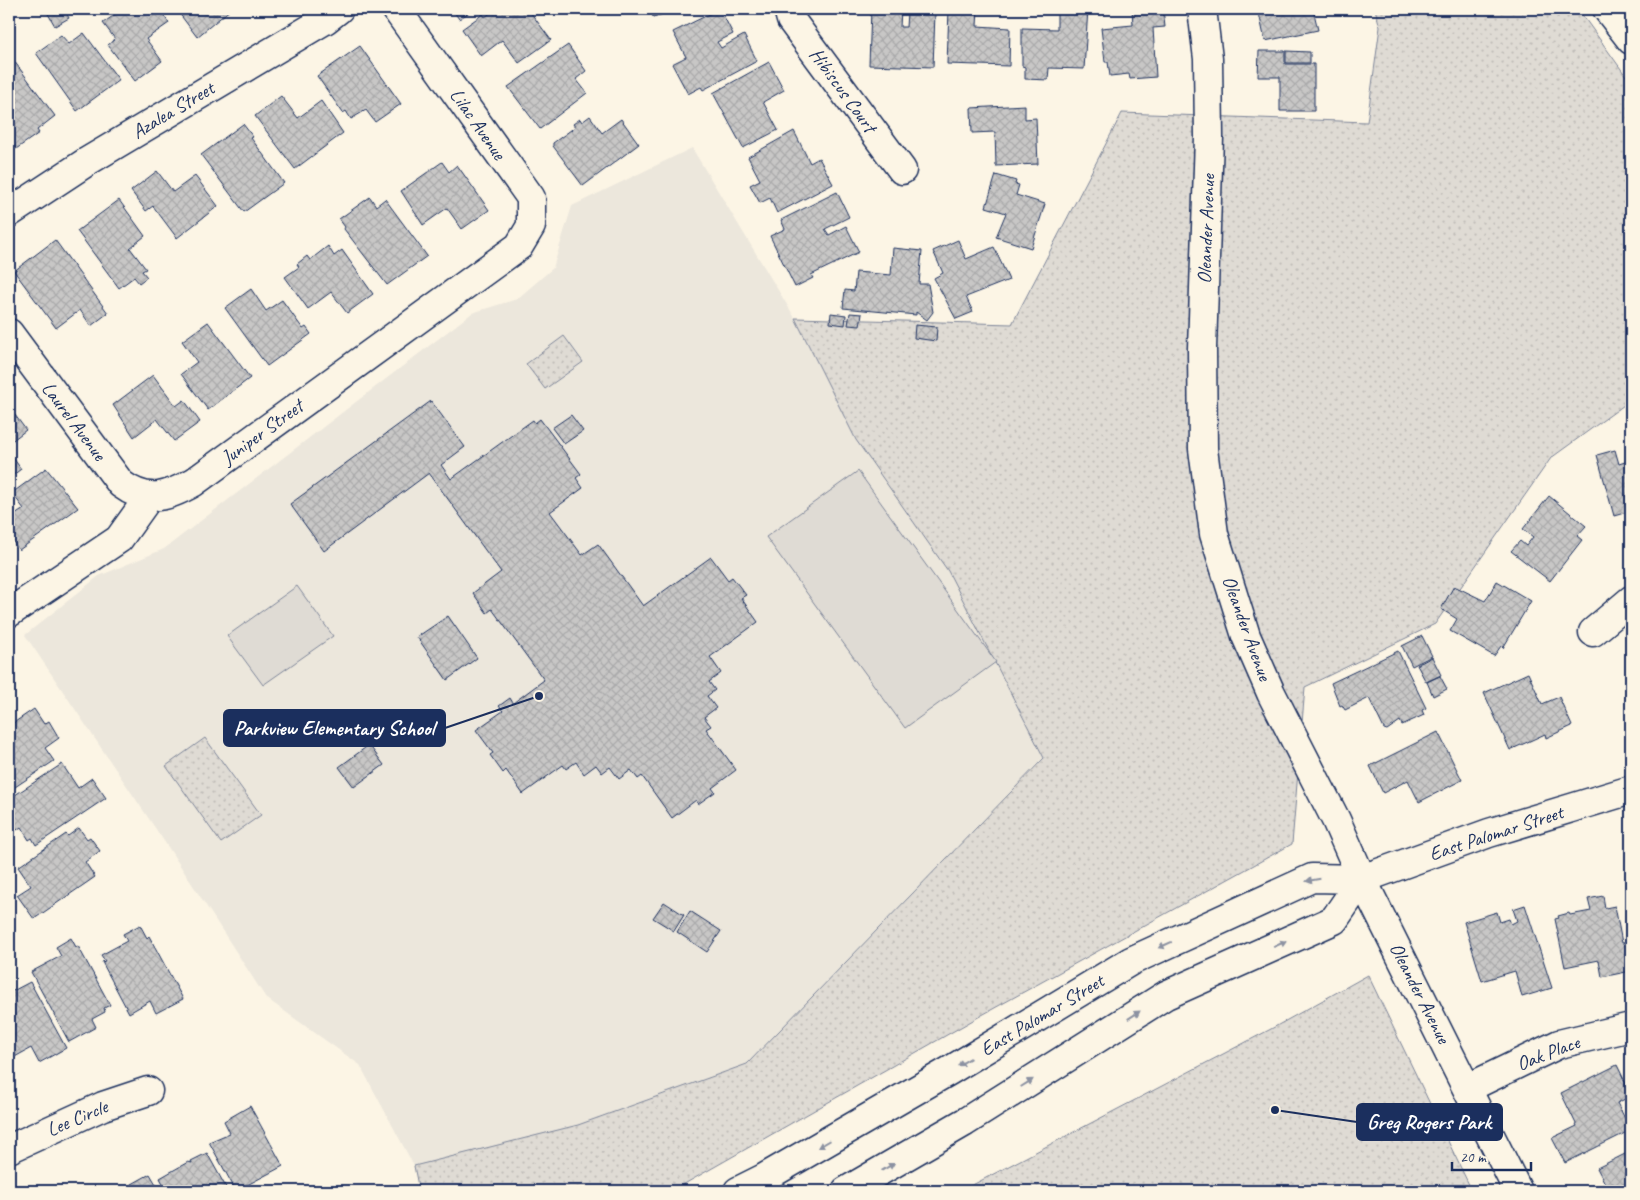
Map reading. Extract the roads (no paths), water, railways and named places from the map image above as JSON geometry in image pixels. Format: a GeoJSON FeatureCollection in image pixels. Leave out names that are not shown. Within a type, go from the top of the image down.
{"type":"FeatureCollection","features":[{"type":"Feature","properties":{"kind":"street","name":"Azalea Street"},"geometry":{"type":"LineString","coordinates":[[9,214],[88,161],[325,20],[339,9]]}},
{"type":"Feature","properties":{"kind":"street","name":"Lilac Avenue"},"geometry":{"type":"LineString","coordinates":[[396,9],[531,198],[531,226],[520,246]]}},
{"type":"Feature","properties":{"kind":"street","name":"Hibiscus Court"},"geometry":{"type":"LineString","coordinates":[[788,9],[791,20],[902,170]]}},
{"type":"Feature","properties":{"kind":"street","name":"Oleander Avenue"},"geometry":{"type":"LineString","coordinates":[[1202,9],[1208,59],[1209,137],[1202,349],[1203,449],[1214,534],[1246,636],[1271,693],[1336,820],[1362,880],[1518,1191]]}},
{"type":"Feature","properties":{"kind":"street"},"geometry":{"type":"LineString","coordinates":[[1607,9],[1631,40]]}},
{"type":"Feature","properties":{"kind":"street","name":"Juniper Street"},"geometry":{"type":"LineString","coordinates":[[149,497],[174,493],[194,482],[520,246]]}},
{"type":"Feature","properties":{"kind":"street","name":"Laurel Avenue"},"geometry":{"type":"LineString","coordinates":[[9,333],[121,484],[134,493],[149,497]]}},
{"type":"Feature","properties":{"kind":"street"},"geometry":{"type":"LineString","coordinates":[[9,613],[119,539],[149,497]]}},
{"type":"Feature","properties":{"kind":"street"},"geometry":{"type":"LineString","coordinates":[[1593,632],[1631,600]]}},
{"type":"Feature","properties":{"kind":"street","name":"East Palomar Street"},"geometry":{"type":"LineString","coordinates":[[738,1191],[764,1178],[949,1071],[1131,961],[1312,878],[1362,880],[1489,833],[1631,790]]}},
{"type":"Feature","properties":{"kind":"street"},"geometry":{"type":"LineString","coordinates":[[846,1191],[965,1122],[1166,995],[1334,920],[1362,880]]}},
{"type":"Feature","properties":{"kind":"street","name":"Oak Place"},"geometry":{"type":"LineString","coordinates":[[1468,1088],[1559,1044],[1631,1027]]}},
{"type":"Feature","properties":{"kind":"street","name":"Lee Circle"},"geometry":{"type":"LineString","coordinates":[[9,1149],[103,1106],[148,1091]]}},
{"type":"Feature","properties":{"kind":"place","name":"Parkview Elementary School"},"geometry":{"type":"Point","coordinates":[539,696]}},
{"type":"Feature","properties":{"kind":"place","name":"Greg Rogers Park"},"geometry":{"type":"Point","coordinates":[1275,1110]}}]}
